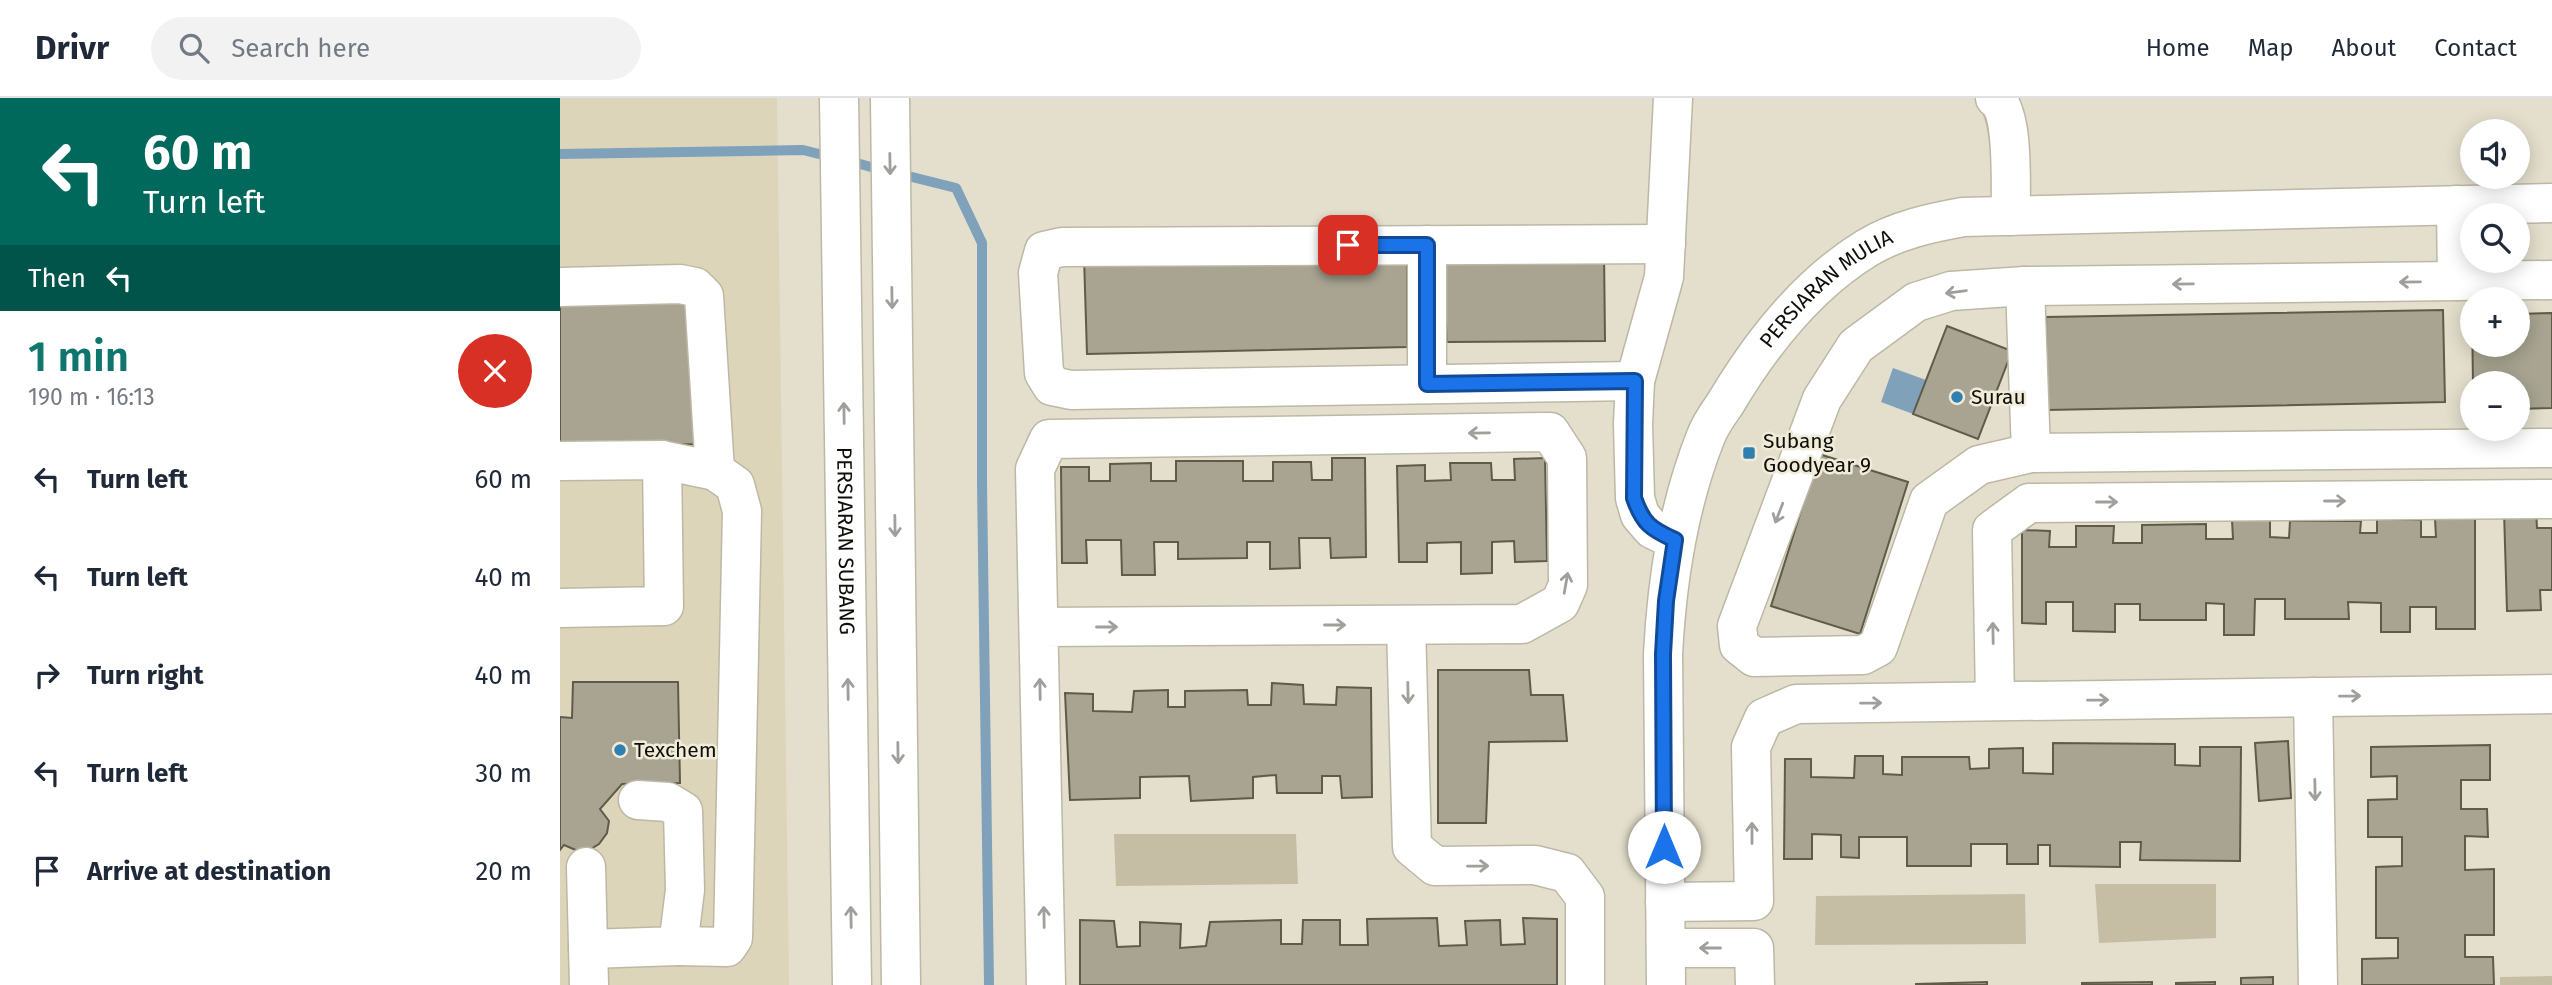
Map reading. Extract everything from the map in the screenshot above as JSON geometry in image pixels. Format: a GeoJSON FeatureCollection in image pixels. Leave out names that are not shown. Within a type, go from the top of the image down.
{"type":"FeatureCollection","features":[{"type":"Feature","properties":{"kind":"street","name":"PERSIARAN SUBANG"},"geometry":{"type":"LineString","coordinates":[[839,98],[852,985]]}},
{"type":"Feature","properties":{"kind":"street"},"geometry":{"type":"LineString","coordinates":[[890,98],[901,985]]}},
{"type":"Feature","properties":{"kind":"street"},"geometry":{"type":"LineString","coordinates":[[1675,540],[1652,529],[1640,515],[1634,498],[1635,381],[1664,276],[1673,98],[1692,98]]}},
{"type":"Feature","properties":{"kind":"street"},"geometry":{"type":"LineString","coordinates":[[1994,98],[2001,103],[2007,124],[2011,216]]}},
{"type":"Feature","properties":{"kind":"street","name":"PERSIARAN MULIA"},"geometry":{"type":"LineString","coordinates":[[1666,985],[1663,654],[1666,601],[1675,540],[1689,483],[1707,433],[1738,382],[1769,339],[1835,271],[1868,247],[1917,226],[1963,218],[2552,203]]}},
{"type":"Feature","properties":{"kind":"street"},"geometry":{"type":"LineString","coordinates":[[2456,205],[2458,281]]}},
{"type":"Feature","properties":{"kind":"street"},"geometry":{"type":"LineString","coordinates":[[1635,381],[1071,390],[1052,386],[1044,373],[1038,273],[1044,251],[1062,247],[1666,244]]}},
{"type":"Feature","properties":{"kind":"street"},"geometry":{"type":"LineString","coordinates":[[1427,245],[1427,384]]}},
{"type":"Feature","properties":{"kind":"street"},"geometry":{"type":"LineString","coordinates":[[2552,280],[2025,286],[1951,291],[1916,302],[1856,346],[1822,399],[1737,626],[1739,645],[1754,657],[1863,655],[1878,647],[1929,500],[1979,465],[2031,453],[2552,448]]}},
{"type":"Feature","properties":{"kind":"street"},"geometry":{"type":"LineString","coordinates":[[560,286],[680,284],[695,287],[704,296],[715,471]]}},
{"type":"Feature","properties":{"kind":"street"},"geometry":{"type":"LineString","coordinates":[[2025,286],[2031,453]]}},
{"type":"Feature","properties":{"kind":"street"},"geometry":{"type":"LineString","coordinates":[[1039,627],[1522,624],[1560,603],[1568,585],[1567,458],[1550,432],[1049,439],[1035,468],[1046,985]]}},
{"type":"Feature","properties":{"kind":"street"},"geometry":{"type":"LineString","coordinates":[[560,608],[664,606],[662,460]]}},
{"type":"Feature","properties":{"kind":"street"},"geometry":{"type":"LineString","coordinates":[[560,461],[662,460],[715,471],[735,485],[742,511],[733,938],[727,947],[678,946],[582,973],[586,867]]}},
{"type":"Feature","properties":{"kind":"street"},"geometry":{"type":"LineString","coordinates":[[1995,701],[1992,530],[2029,503],[2552,499]]}},
{"type":"Feature","properties":{"kind":"street"},"geometry":{"type":"LineString","coordinates":[[1406,625],[1412,847],[1435,866],[1535,865],[1567,873],[1585,897],[1586,985]]}},
{"type":"Feature","properties":{"kind":"street"},"geometry":{"type":"LineString","coordinates":[[1665,902],[1754,901],[1751,747],[1763,718],[1796,704],[2552,694]]}},
{"type":"Feature","properties":{"kind":"street"},"geometry":{"type":"LineString","coordinates":[[2313,697],[2318,985]]}},
{"type":"Feature","properties":{"kind":"street"},"geometry":{"type":"LineString","coordinates":[[638,800],[668,802],[683,811],[685,890],[678,946]]}},
{"type":"Feature","properties":{"kind":"street"},"geometry":{"type":"LineString","coordinates":[[1665,948],[1754,948],[1755,985]]}},
{"type":"Feature","properties":{"kind":"shaded area"},"geometry":{"type":"Polygon","coordinates":[[[560,98],[777,98],[789,985],[560,985],[560,98]]]}},
{"type":"Feature","properties":{"kind":"shaded area"},"geometry":{"type":"Polygon","coordinates":[[[1114,834],[1296,834],[1298,884],[1116,886],[1114,834]]]}},
{"type":"Feature","properties":{"kind":"shaded area"},"geometry":{"type":"Polygon","coordinates":[[[2095,884],[2216,884],[2216,938],[2099,943],[2095,884]]]}},
{"type":"Feature","properties":{"kind":"shaded area"},"geometry":{"type":"Polygon","coordinates":[[[2025,894],[2026,944],[1815,945],[1816,896],[2025,894]]]}},
{"type":"Feature","properties":{"kind":"shaded area"},"geometry":{"type":"Polygon","coordinates":[[[2552,976],[2552,985],[2500,985],[2500,977],[2552,976]]]}},
{"type":"Feature","properties":{"kind":"water"},"geometry":{"type":"Polygon","coordinates":[[[1893,368],[1926,380],[1913,414],[1881,402],[1893,368]]]}},
{"type":"Feature","properties":{"kind":"building"},"geometry":{"type":"Polygon","coordinates":[[[1443,250],[1604,250],[1605,341],[1447,342],[1443,250]]]}},
{"type":"Feature","properties":{"kind":"building"},"geometry":{"type":"Polygon","coordinates":[[[1407,252],[1407,347],[1087,354],[1084,257],[1407,252]]]}},
{"type":"Feature","properties":{"kind":"building"},"geometry":{"type":"Polygon","coordinates":[[[695,291],[697,444],[560,445],[560,292],[695,291]]]}},
{"type":"Feature","properties":{"kind":"building"},"geometry":{"type":"Polygon","coordinates":[[[2443,310],[2445,402],[2047,410],[2046,317],[2443,310]]]}},
{"type":"Feature","properties":{"kind":"building"},"geometry":{"type":"Polygon","coordinates":[[[2552,313],[2552,408],[2530,409],[2530,371],[2473,371],[2473,357],[2530,357],[2530,314],[2552,313]]]}},
{"type":"Feature","properties":{"kind":"building","name":"Surau"},"geometry":{"type":"Polygon","coordinates":[[[1947,326],[2012,351],[1978,439],[1913,414],[1947,326]]]}},
{"type":"Feature","properties":{"kind":"building"},"geometry":{"type":"Polygon","coordinates":[[[1819,454],[1908,482],[1860,634],[1771,606],[1819,454]]]}},
{"type":"Feature","properties":{"kind":"building"},"geometry":{"type":"Polygon","coordinates":[[[1332,458],[1365,458],[1366,557],[1331,558],[1330,538],[1299,538],[1300,568],[1270,569],[1270,542],[1247,542],[1247,558],[1178,559],[1178,542],[1154,542],[1155,575],[1122,575],[1121,540],[1086,540],[1087,563],[1062,563],[1061,467],[1089,467],[1089,481],[1110,481],[1110,464],[1151,463],[1151,481],[1176,481],[1176,461],[1243,461],[1243,481],[1273,481],[1273,462],[1311,462],[1312,480],[1332,480],[1332,458]]]}},
{"type":"Feature","properties":{"kind":"building"},"geometry":{"type":"Polygon","coordinates":[[[1545,458],[1547,561],[1515,562],[1514,541],[1492,542],[1492,573],[1461,574],[1461,542],[1427,543],[1427,562],[1399,562],[1397,466],[1425,465],[1425,481],[1451,480],[1450,463],[1491,463],[1492,480],[1515,480],[1514,459],[1545,458]]]}},
{"type":"Feature","properties":{"kind":"building"},"geometry":{"type":"Polygon","coordinates":[[[2536,510],[2537,528],[2552,528],[2552,590],[2540,590],[2541,610],[2507,611],[2504,511],[2536,510]]]}},
{"type":"Feature","properties":{"kind":"building"},"geometry":{"type":"Polygon","coordinates":[[[2377,519],[2421,520],[2421,537],[2436,537],[2435,519],[2475,519],[2475,629],[2436,629],[2436,607],[2410,607],[2410,632],[2381,632],[2381,603],[2348,602],[2349,619],[2285,619],[2285,599],[2255,599],[2254,635],[2224,635],[2224,604],[2206,603],[2206,620],[2140,620],[2140,604],[2115,604],[2115,632],[2073,631],[2073,602],[2046,602],[2046,624],[2022,623],[2022,530],[2050,531],[2049,547],[2076,547],[2076,526],[2114,526],[2113,543],[2142,543],[2142,525],[2206,524],[2206,539],[2233,539],[2232,520],[2270,520],[2270,537],[2289,538],[2290,521],[2361,521],[2360,533],[2377,533],[2377,519]]]}},
{"type":"Feature","properties":{"kind":"building"},"geometry":{"type":"Polygon","coordinates":[[[1438,670],[1529,670],[1531,695],[1563,695],[1567,741],[1489,742],[1486,823],[1438,823],[1438,670]]]}},
{"type":"Feature","properties":{"kind":"building","name":"Texchem"},"geometry":{"type":"Polygon","coordinates":[[[573,682],[678,682],[680,783],[622,784],[600,809],[609,821],[607,833],[599,844],[589,850],[578,851],[564,845],[560,850],[560,717],[572,718],[573,682]]]}},
{"type":"Feature","properties":{"kind":"building"},"geometry":{"type":"Polygon","coordinates":[[[1272,683],[1303,685],[1304,704],[1336,705],[1337,687],[1371,688],[1372,797],[1342,798],[1340,776],[1322,776],[1322,793],[1277,793],[1276,775],[1253,777],[1253,798],[1191,801],[1189,776],[1140,777],[1140,798],[1070,800],[1065,693],[1093,694],[1093,711],[1132,712],[1134,691],[1168,690],[1168,707],[1185,707],[1185,691],[1247,690],[1248,705],[1271,705],[1272,683]]]}},
{"type":"Feature","properties":{"kind":"building"},"geometry":{"type":"Polygon","coordinates":[[[2288,741],[2291,798],[2259,801],[2255,743],[2288,741]]]}},
{"type":"Feature","properties":{"kind":"building"},"geometry":{"type":"Polygon","coordinates":[[[2053,743],[2175,744],[2175,765],[2200,766],[2200,747],[2241,747],[2240,861],[2140,860],[2141,842],[2120,842],[2120,867],[2050,866],[2050,845],[2038,845],[2038,864],[2007,864],[2007,844],[1971,844],[1971,866],[1907,866],[1907,837],[1859,837],[1859,858],[1841,857],[1841,835],[1812,834],[1812,859],[1784,859],[1785,759],[1811,759],[1811,777],[1854,778],[1855,756],[1883,756],[1883,774],[1902,775],[1902,757],[1969,757],[1970,769],[1989,768],[1989,749],[2023,748],[2023,773],[2053,774],[2053,743]]]}},
{"type":"Feature","properties":{"kind":"building"},"geometry":{"type":"Polygon","coordinates":[[[2490,745],[2490,780],[2461,780],[2461,809],[2487,809],[2488,837],[2465,836],[2465,870],[2494,869],[2494,935],[2465,935],[2465,957],[2493,957],[2494,985],[2362,985],[2362,959],[2398,958],[2398,938],[2376,938],[2376,867],[2402,866],[2402,837],[2368,837],[2368,800],[2397,799],[2397,776],[2371,777],[2371,747],[2490,745]]]}},
{"type":"Feature","properties":{"kind":"building"},"geometry":{"type":"Polygon","coordinates":[[[1437,918],[1439,946],[1467,945],[1465,921],[1500,920],[1501,945],[1525,944],[1523,918],[1557,919],[1557,985],[1080,985],[1080,920],[1114,921],[1117,947],[1140,946],[1140,922],[1181,924],[1180,948],[1206,946],[1210,922],[1281,920],[1281,944],[1302,944],[1303,920],[1340,920],[1340,945],[1368,945],[1367,919],[1437,918]]]}},
{"type":"Feature","properties":{"kind":"building"},"geometry":{"type":"Polygon","coordinates":[[[2273,977],[2273,985],[2241,985],[2241,978],[2273,977]]]}},
{"type":"Feature","properties":{"kind":"building"},"geometry":{"type":"Polygon","coordinates":[[[1987,982],[1987,985],[1915,984],[1987,982]]]}},
{"type":"Feature","properties":{"kind":"building"},"geometry":{"type":"Polygon","coordinates":[[[2152,982],[2152,985],[2082,985],[2082,983],[2152,982]]]}},
{"type":"Feature","properties":{"kind":"building"},"geometry":{"type":"Polygon","coordinates":[[[2215,982],[2215,985],[2176,985],[2176,983],[2215,982]]]}},
{"type":"Feature","properties":{"kind":"waterway"},"geometry":{"type":"LineString","coordinates":[[560,154],[803,150],[831,157]]}},
{"type":"Feature","properties":{"kind":"waterway"},"geometry":{"type":"LineString","coordinates":[[849,161],[882,170]]}},
{"type":"Feature","properties":{"kind":"waterway"},"geometry":{"type":"LineString","coordinates":[[900,174],[956,188],[982,243],[982,483],[989,985]]}},
{"type":"Feature","properties":{"kind":"place","name":"Surau"},"geometry":{"type":"Point","coordinates":[1957,397]}},
{"type":"Feature","properties":{"kind":"place","name":"Subang Goodyear 9"},"geometry":{"type":"Point","coordinates":[1749,453]}},
{"type":"Feature","properties":{"kind":"place","name":"Texchem"},"geometry":{"type":"Point","coordinates":[620,750]}},
{"type":"Feature","properties":{"kind":"route"},"geometry":{"type":"LineString","coordinates":[[1348,245],[1427,245],[1427,384],[1635,381],[1634,498],[1640,515],[1652,529],[1675,540],[1666,601],[1663,654],[1664,847]]}}]}
